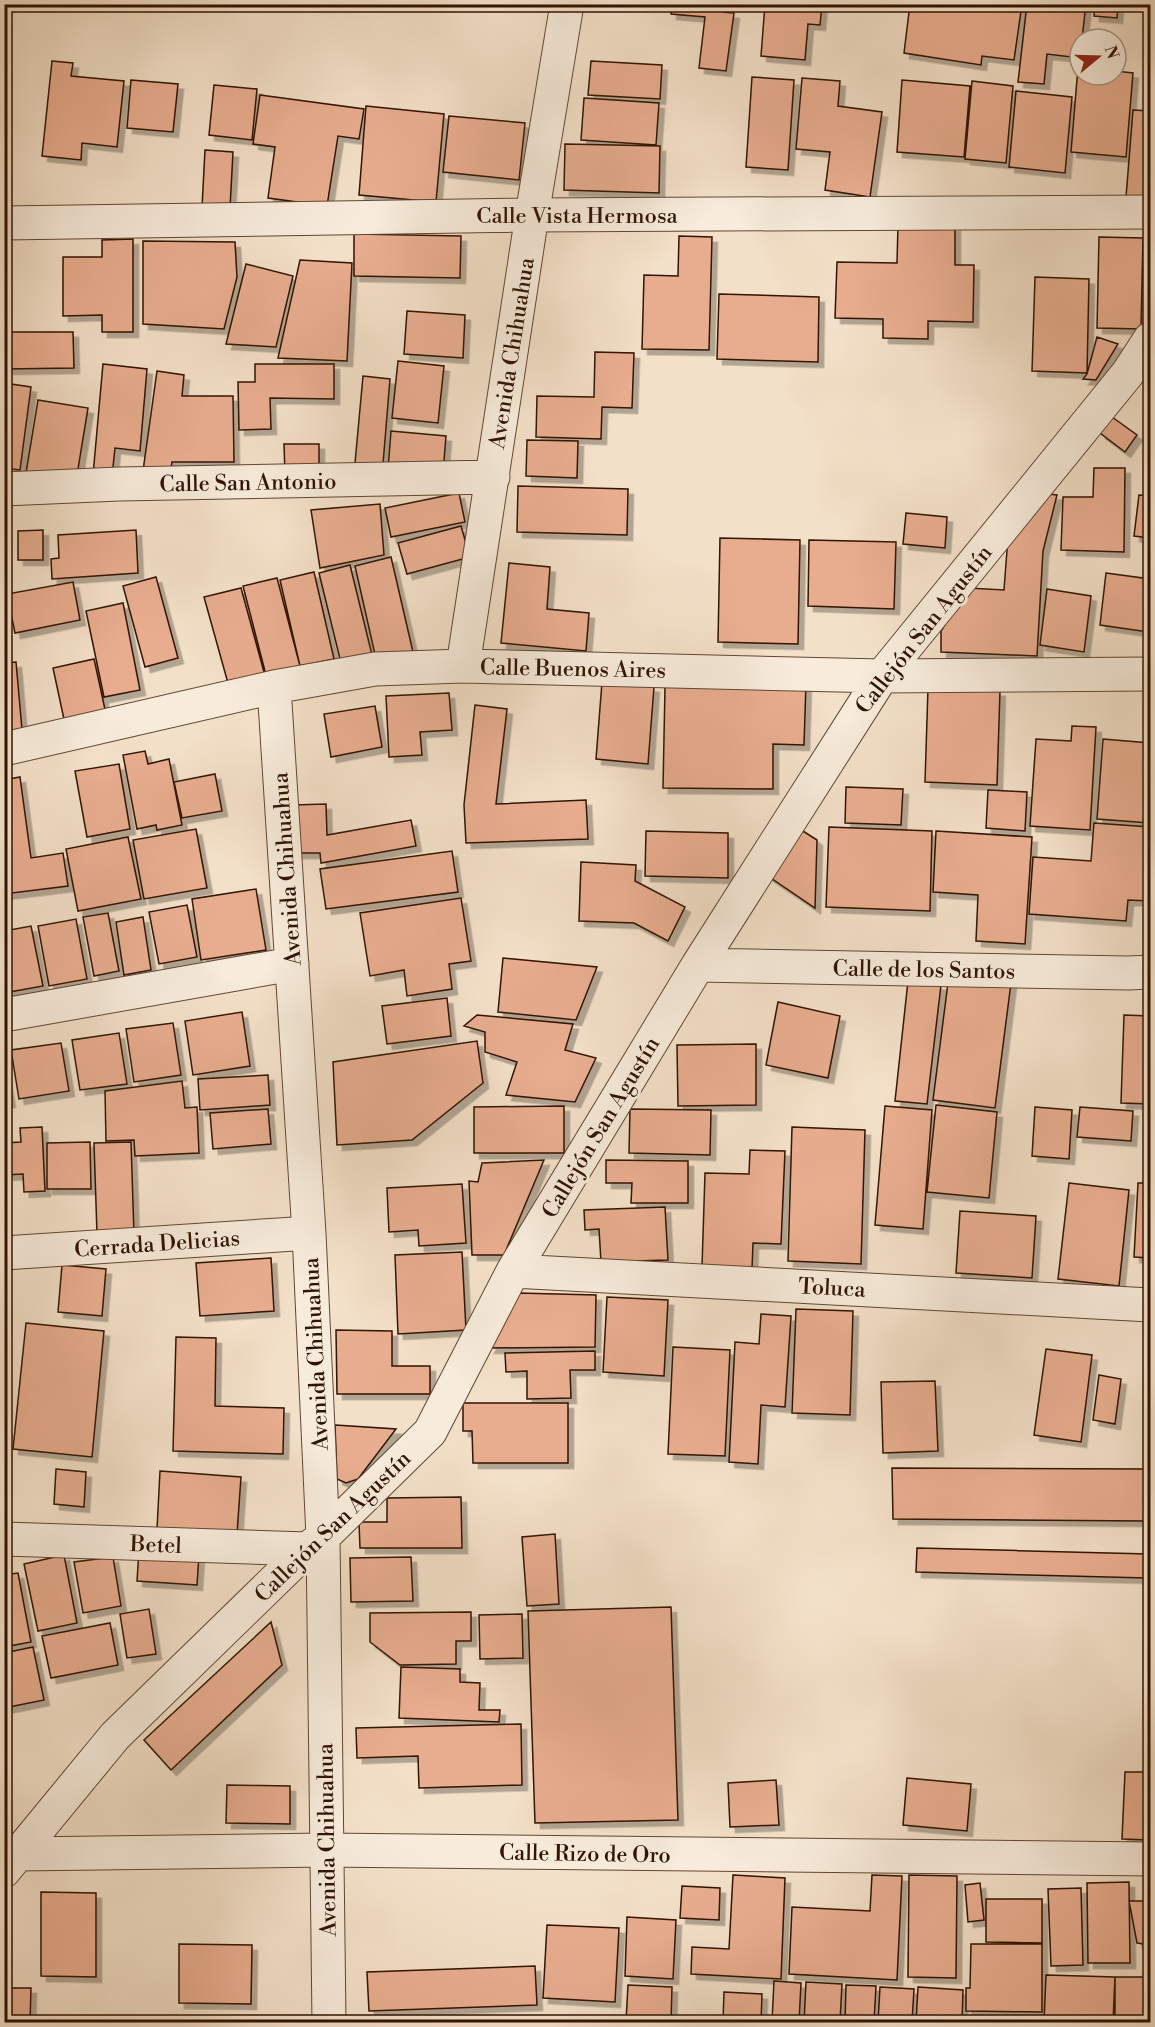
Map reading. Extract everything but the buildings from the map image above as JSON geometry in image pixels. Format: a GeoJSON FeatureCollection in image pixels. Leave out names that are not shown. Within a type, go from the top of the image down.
{"type":"FeatureCollection","features":[{"type":"Feature","properties":{"kind":"street","name":"Avenida Chihuahua"},"geometry":{"type":"LineString","coordinates":[[463,666],[532,215],[567,4]]}},
{"type":"Feature","properties":{"kind":"street","name":"Calle Vista Hermosa"},"geometry":{"type":"LineString","coordinates":[[4,223],[532,215],[1150,212]]}},
{"type":"Feature","properties":{"kind":"street","name":"Callejón San Agustín"},"geometry":{"type":"LineString","coordinates":[[12,1862],[115,1736],[430,1432],[513,1271],[698,965],[882,676],[1139,372],[1150,339]]}},
{"type":"Feature","properties":{"kind":"street","name":"Calle San Antonio"},"geometry":{"type":"LineString","coordinates":[[4,489],[119,484],[493,477]]}},
{"type":"Feature","properties":{"kind":"street","name":"Calle Buenos Aires"},"geometry":{"type":"LineString","coordinates":[[4,749],[274,687],[375,669],[463,666],[882,676],[1150,674]]}},
{"type":"Feature","properties":{"kind":"street","name":"Avenida Chihuahua"},"geometry":{"type":"LineString","coordinates":[[274,687],[309,1233],[315,1543],[326,1850],[329,2022]]}},
{"type":"Feature","properties":{"kind":"street"},"geometry":{"type":"LineString","coordinates":[[4,1016],[292,964]]}},
{"type":"Feature","properties":{"kind":"street","name":"Calle de los Santos"},"geometry":{"type":"LineString","coordinates":[[698,965],[1150,972]]}},
{"type":"Feature","properties":{"kind":"street","name":"Cerrada Delicias"},"geometry":{"type":"LineString","coordinates":[[4,1253],[309,1233]]}},
{"type":"Feature","properties":{"kind":"street","name":"Toluca"},"geometry":{"type":"LineString","coordinates":[[513,1271],[1150,1305]]}},
{"type":"Feature","properties":{"kind":"street","name":"Betel"},"geometry":{"type":"LineString","coordinates":[[4,1539],[315,1543]]}},
{"type":"Feature","properties":{"kind":"street","name":"Calle Rizo de Oro"},"geometry":{"type":"LineString","coordinates":[[12,1862],[326,1850],[1150,1859]]}}]}
